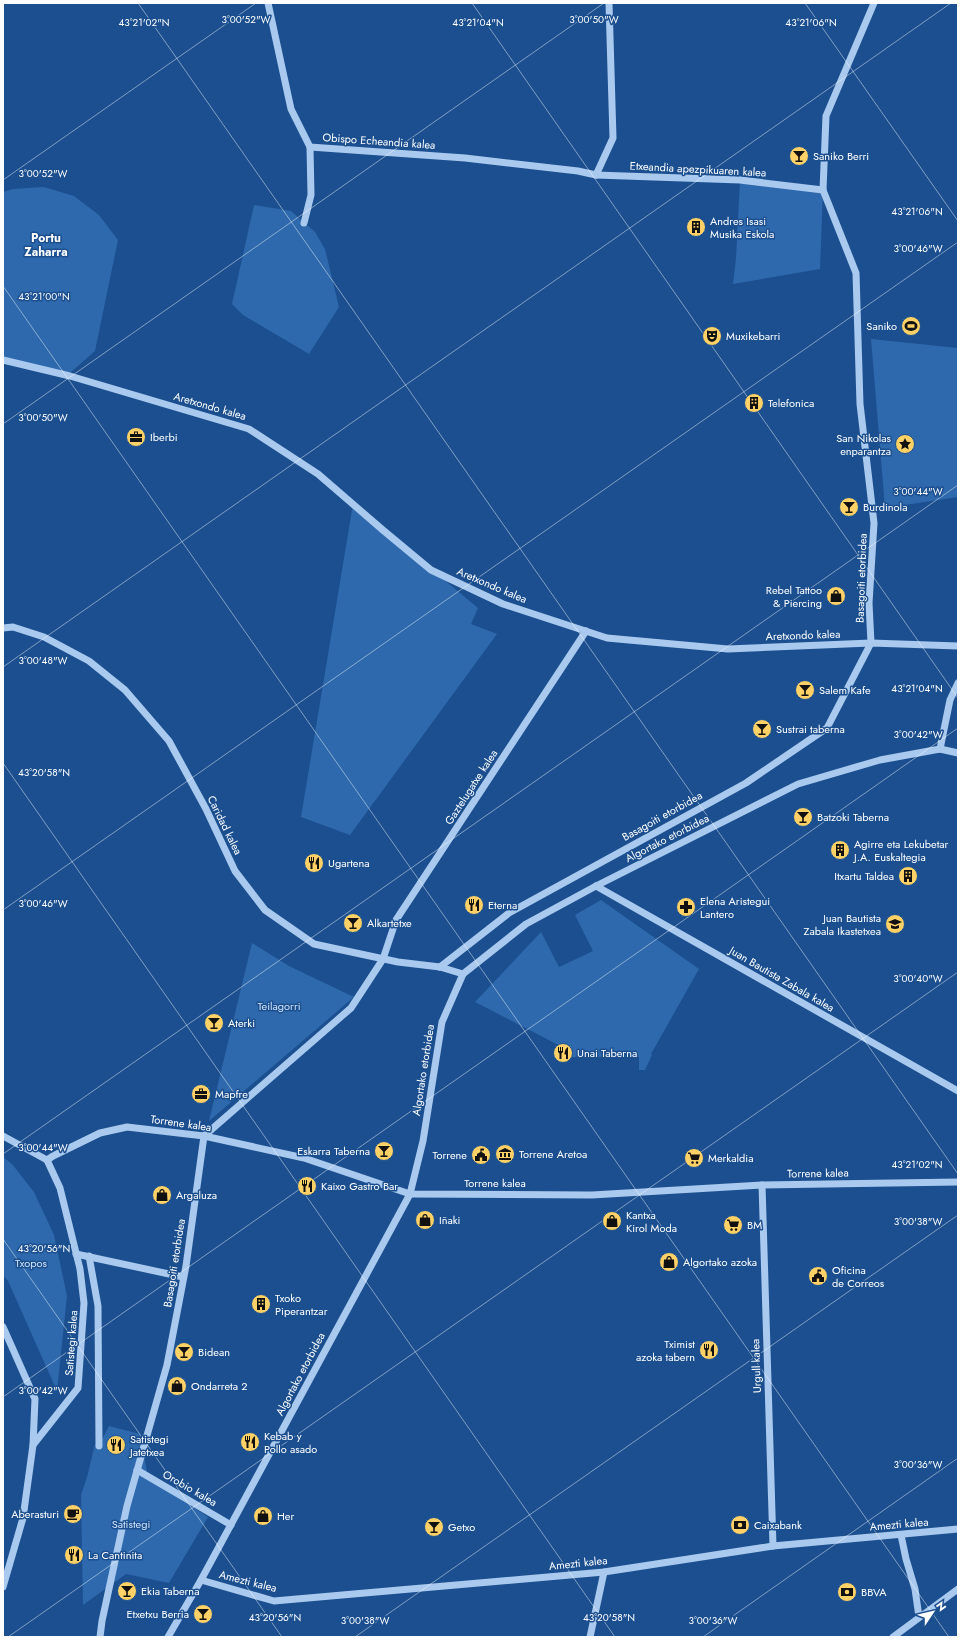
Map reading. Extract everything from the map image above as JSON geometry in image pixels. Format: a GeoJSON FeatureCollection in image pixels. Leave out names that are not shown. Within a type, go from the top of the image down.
{"type":"FeatureCollection","features":[{"type":"Feature","properties":{"kind":"street","name":"Obispo Echeandia kalea"},"geometry":{"type":"LineString","coordinates":[[268,3],[291,109],[310,147],[464,158],[578,171],[596,175]]}},
{"type":"Feature","properties":{"kind":"street"},"geometry":{"type":"LineString","coordinates":[[596,175],[613,138],[609,3]]}},
{"type":"Feature","properties":{"kind":"street","name":"Basagoiti etorbidea"},"geometry":{"type":"LineString","coordinates":[[440,967],[509,913],[746,783],[827,728],[872,643],[869,603],[874,523],[860,404],[856,273],[823,190],[826,116],[874,3]]}},
{"type":"Feature","properties":{"kind":"street"},"geometry":{"type":"LineString","coordinates":[[304,223],[311,195],[310,147]]}},
{"type":"Feature","properties":{"kind":"street","name":"Etxeandia apezpikuaren kalea"},"geometry":{"type":"LineString","coordinates":[[596,175],[740,180],[823,190]]}},
{"type":"Feature","properties":{"kind":"street","name":"Aretxondo kalea"},"geometry":{"type":"LineString","coordinates":[[3,360],[70,376],[249,429],[318,474],[431,570],[503,604],[607,638],[728,649],[872,643],[958,646]]}},
{"type":"Feature","properties":{"kind":"street"},"geometry":{"type":"LineString","coordinates":[[3,623],[13,627]]}},
{"type":"Feature","properties":{"kind":"street","name":"Caridad kalea"},"geometry":{"type":"LineString","coordinates":[[3,628],[13,627],[44,637],[88,661],[124,690],[169,741],[206,809],[236,870],[265,910],[314,944],[383,959],[440,967],[463,974]]}},
{"type":"Feature","properties":{"kind":"street","name":"Gaztelugatxe kalea"},"geometry":{"type":"LineString","coordinates":[[383,959],[396,920],[586,631]]}},
{"type":"Feature","properties":{"kind":"street"},"geometry":{"type":"LineString","coordinates":[[940,749],[950,700],[958,683]]}},
{"type":"Feature","properties":{"kind":"street","name":"Algortako etorbidea"},"geometry":{"type":"LineString","coordinates":[[168,1637],[201,1580],[410,1194],[423,1141],[442,1022],[463,974],[526,924],[596,886],[798,784],[880,760],[940,749],[958,753]]}},
{"type":"Feature","properties":{"kind":"street","name":"Juan Bautista Zabala kalea"},"geometry":{"type":"LineString","coordinates":[[596,886],[958,1092]]}},
{"type":"Feature","properties":{"kind":"street"},"geometry":{"type":"LineString","coordinates":[[204,1136],[351,1008],[383,959]]}},
{"type":"Feature","properties":{"kind":"street","name":"Torrene kalea"},"geometry":{"type":"LineString","coordinates":[[47,1160],[100,1133],[127,1127],[204,1136],[304,1158],[410,1194],[592,1195],[762,1185],[958,1182]]}},
{"type":"Feature","properties":{"kind":"street"},"geometry":{"type":"LineString","coordinates":[[3,1136],[47,1160]]}},
{"type":"Feature","properties":{"kind":"street","name":"Basagoiti etorbidea"},"geometry":{"type":"LineString","coordinates":[[100,1637],[102,1621],[127,1506],[167,1365],[183,1277],[204,1136]]}},
{"type":"Feature","properties":{"kind":"street","name":"Satistegi kalea"},"geometry":{"type":"LineString","coordinates":[[33,1445],[78,1388],[84,1303],[80,1269],[60,1188],[47,1160]]}},
{"type":"Feature","properties":{"kind":"street","name":"Urgull kalea"},"geometry":{"type":"LineString","coordinates":[[762,1185],[773,1546]]}},
{"type":"Feature","properties":{"kind":"street"},"geometry":{"type":"LineString","coordinates":[[76,1254],[183,1277]]}},
{"type":"Feature","properties":{"kind":"street"},"geometry":{"type":"LineString","coordinates":[[88,1256],[98,1306],[99,1446]]}},
{"type":"Feature","properties":{"kind":"street"},"geometry":{"type":"LineString","coordinates":[[3,1327],[35,1399],[33,1445],[23,1518],[3,1587]]}},
{"type":"Feature","properties":{"kind":"street","name":"Orobio kalea"},"geometry":{"type":"LineString","coordinates":[[137,1470],[231,1525]]}},
{"type":"Feature","properties":{"kind":"street","name":"Amezti kalea"},"geometry":{"type":"LineString","coordinates":[[201,1580],[274,1601],[604,1572],[773,1546],[958,1529]]}},
{"type":"Feature","properties":{"kind":"street"},"geometry":{"type":"LineString","coordinates":[[901,1535],[915,1589],[919,1617]]}},
{"type":"Feature","properties":{"kind":"street"},"geometry":{"type":"LineString","coordinates":[[590,1637],[604,1572]]}},
{"type":"Feature","properties":{"kind":"street"},"geometry":{"type":"LineString","coordinates":[[893,1637],[958,1590]]}},
{"type":"Feature","properties":{"kind":"green space"},"geometry":{"type":"Polygon","coordinates":[[[740,180],[823,190],[820,269],[733,284],[736,258],[740,180]]]}},
{"type":"Feature","properties":{"kind":"green space"},"geometry":{"type":"Polygon","coordinates":[[[44,187],[74,196],[99,215],[118,240],[95,351],[71,372],[38,369],[3,360],[3,192],[13,189],[44,187]]]}},
{"type":"Feature","properties":{"kind":"green space"},"geometry":{"type":"Polygon","coordinates":[[[254,205],[291,211],[315,232],[325,249],[339,307],[309,354],[243,315],[232,304],[254,205]]]}},
{"type":"Feature","properties":{"kind":"green space"},"geometry":{"type":"Polygon","coordinates":[[[871,339],[958,348],[958,497],[885,508],[871,339]]]}},
{"type":"Feature","properties":{"kind":"green space"},"geometry":{"type":"Polygon","coordinates":[[[353,504],[478,608],[471,624],[497,634],[350,835],[301,817],[353,504]]]}},
{"type":"Feature","properties":{"kind":"green space"},"geometry":{"type":"Polygon","coordinates":[[[601,900],[699,969],[651,1054],[652,1055],[645,1070],[639,1070],[639,1057],[625,1057],[624,1051],[609,1051],[609,1057],[570,1057],[570,1051],[475,1002],[541,932],[559,967],[593,951],[575,915],[601,900]]]}},
{"type":"Feature","properties":{"kind":"green space","name":"Teilagorri"},"geometry":{"type":"Polygon","coordinates":[[[252,943],[289,966],[354,997],[209,1121],[252,943]]]}},
{"type":"Feature","properties":{"kind":"green space","name":"Txopos"},"geometry":{"type":"Polygon","coordinates":[[[3,1157],[12,1164],[34,1192],[54,1235],[67,1296],[57,1391],[8,1281],[3,1275],[3,1157]]]}},
{"type":"Feature","properties":{"kind":"green space","name":"Satistegi"},"geometry":{"type":"Polygon","coordinates":[[[109,1426],[140,1434],[148,1477],[208,1517],[169,1583],[126,1574],[83,1605],[81,1495],[95,1444],[99,1445],[109,1426]]]}},
{"type":"Feature","properties":{"kind":"place","name":"Saniko Berri"},"geometry":{"type":"Point","coordinates":[799,156]}},
{"type":"Feature","properties":{"kind":"place","name":"Andres Isasi Musika Eskola"},"geometry":{"type":"Point","coordinates":[696,227]}},
{"type":"Feature","properties":{"kind":"place","name":"Saniko"},"geometry":{"type":"Point","coordinates":[911,326]}},
{"type":"Feature","properties":{"kind":"place","name":"Muxikebarri"},"geometry":{"type":"Point","coordinates":[712,336]}},
{"type":"Feature","properties":{"kind":"place","name":"Telefonica"},"geometry":{"type":"Point","coordinates":[754,403]}},
{"type":"Feature","properties":{"kind":"place","name":"Iberbi"},"geometry":{"type":"Point","coordinates":[136,437]}},
{"type":"Feature","properties":{"kind":"place","name":"San Nikolas enparantza"},"geometry":{"type":"Point","coordinates":[905,444]}},
{"type":"Feature","properties":{"kind":"place","name":"Burdinola"},"geometry":{"type":"Point","coordinates":[849,507]}},
{"type":"Feature","properties":{"kind":"place","name":"Rebel Tattoo & Piercing"},"geometry":{"type":"Point","coordinates":[836,596]}},
{"type":"Feature","properties":{"kind":"place","name":"Salem Kafe"},"geometry":{"type":"Point","coordinates":[805,690]}},
{"type":"Feature","properties":{"kind":"place","name":"Sustrai taberna"},"geometry":{"type":"Point","coordinates":[762,729]}},
{"type":"Feature","properties":{"kind":"place","name":"Batzoki Taberna"},"geometry":{"type":"Point","coordinates":[803,817]}},
{"type":"Feature","properties":{"kind":"place","name":"Agirre eta Lekubetar J.A. Euskaltegia"},"geometry":{"type":"Point","coordinates":[840,850]}},
{"type":"Feature","properties":{"kind":"place","name":"Ugartena"},"geometry":{"type":"Point","coordinates":[314,863]}},
{"type":"Feature","properties":{"kind":"place","name":"Itxartu Taldea"},"geometry":{"type":"Point","coordinates":[908,876]}},
{"type":"Feature","properties":{"kind":"place","name":"Eterna"},"geometry":{"type":"Point","coordinates":[474,905]}},
{"type":"Feature","properties":{"kind":"place","name":"Elena Aristegui Lantero"},"geometry":{"type":"Point","coordinates":[686,907]}},
{"type":"Feature","properties":{"kind":"place","name":"Alkartetxe"},"geometry":{"type":"Point","coordinates":[353,923]}},
{"type":"Feature","properties":{"kind":"place","name":"Juan Bautista Zabala Ikastetxea"},"geometry":{"type":"Point","coordinates":[895,924]}},
{"type":"Feature","properties":{"kind":"place","name":"Aterki"},"geometry":{"type":"Point","coordinates":[214,1023]}},
{"type":"Feature","properties":{"kind":"place","name":"Unai Taberna"},"geometry":{"type":"Point","coordinates":[563,1053]}},
{"type":"Feature","properties":{"kind":"place","name":"Mapfre"},"geometry":{"type":"Point","coordinates":[201,1094]}},
{"type":"Feature","properties":{"kind":"place","name":"Eskarra Taberna"},"geometry":{"type":"Point","coordinates":[384,1151]}},
{"type":"Feature","properties":{"kind":"place","name":"Torrene Aretoa"},"geometry":{"type":"Point","coordinates":[505,1154]}},
{"type":"Feature","properties":{"kind":"place","name":"Torrene"},"geometry":{"type":"Point","coordinates":[481,1155]}},
{"type":"Feature","properties":{"kind":"place","name":"Merkaldia"},"geometry":{"type":"Point","coordinates":[694,1158]}},
{"type":"Feature","properties":{"kind":"place","name":"Kaixo Gastro Bar"},"geometry":{"type":"Point","coordinates":[307,1186]}},
{"type":"Feature","properties":{"kind":"place","name":"Argaluza"},"geometry":{"type":"Point","coordinates":[162,1195]}},
{"type":"Feature","properties":{"kind":"place","name":"Iñaki"},"geometry":{"type":"Point","coordinates":[425,1220]}},
{"type":"Feature","properties":{"kind":"place","name":"Kantxa Kirol Moda"},"geometry":{"type":"Point","coordinates":[612,1221]}},
{"type":"Feature","properties":{"kind":"place","name":"BM"},"geometry":{"type":"Point","coordinates":[733,1225]}},
{"type":"Feature","properties":{"kind":"place","name":"Algortako azoka"},"geometry":{"type":"Point","coordinates":[669,1262]}},
{"type":"Feature","properties":{"kind":"place","name":"Oficina de Correos"},"geometry":{"type":"Point","coordinates":[818,1276]}},
{"type":"Feature","properties":{"kind":"place","name":"Txoko Piperantzar"},"geometry":{"type":"Point","coordinates":[261,1304]}},
{"type":"Feature","properties":{"kind":"place","name":"Tximist azoka tabern"},"geometry":{"type":"Point","coordinates":[709,1350]}},
{"type":"Feature","properties":{"kind":"place","name":"Bidean"},"geometry":{"type":"Point","coordinates":[184,1352]}},
{"type":"Feature","properties":{"kind":"place","name":"Ondarreta 2"},"geometry":{"type":"Point","coordinates":[177,1386]}},
{"type":"Feature","properties":{"kind":"place","name":"Kebab y Pollo asado"},"geometry":{"type":"Point","coordinates":[250,1442]}},
{"type":"Feature","properties":{"kind":"place","name":"Satistegi Jatetxea"},"geometry":{"type":"Point","coordinates":[116,1445]}},
{"type":"Feature","properties":{"kind":"place","name":"Aberasturi"},"geometry":{"type":"Point","coordinates":[73,1514]}},
{"type":"Feature","properties":{"kind":"place","name":"Her"},"geometry":{"type":"Point","coordinates":[263,1516]}},
{"type":"Feature","properties":{"kind":"place","name":"Caixabank"},"geometry":{"type":"Point","coordinates":[740,1525]}},
{"type":"Feature","properties":{"kind":"place","name":"Getxo"},"geometry":{"type":"Point","coordinates":[434,1527]}},
{"type":"Feature","properties":{"kind":"place","name":"La Cantinita"},"geometry":{"type":"Point","coordinates":[74,1555]}},
{"type":"Feature","properties":{"kind":"place","name":"Ekia Taberna"},"geometry":{"type":"Point","coordinates":[127,1591]}},
{"type":"Feature","properties":{"kind":"place","name":"BBVA"},"geometry":{"type":"Point","coordinates":[847,1592]}},
{"type":"Feature","properties":{"kind":"place","name":"Etxetxu Berria"},"geometry":{"type":"Point","coordinates":[203,1614]}},
{"type":"Feature","properties":{"kind":"district","name":"Portu Zaharra"},"geometry":{"type":"Point","coordinates":[46,245]}}]}
